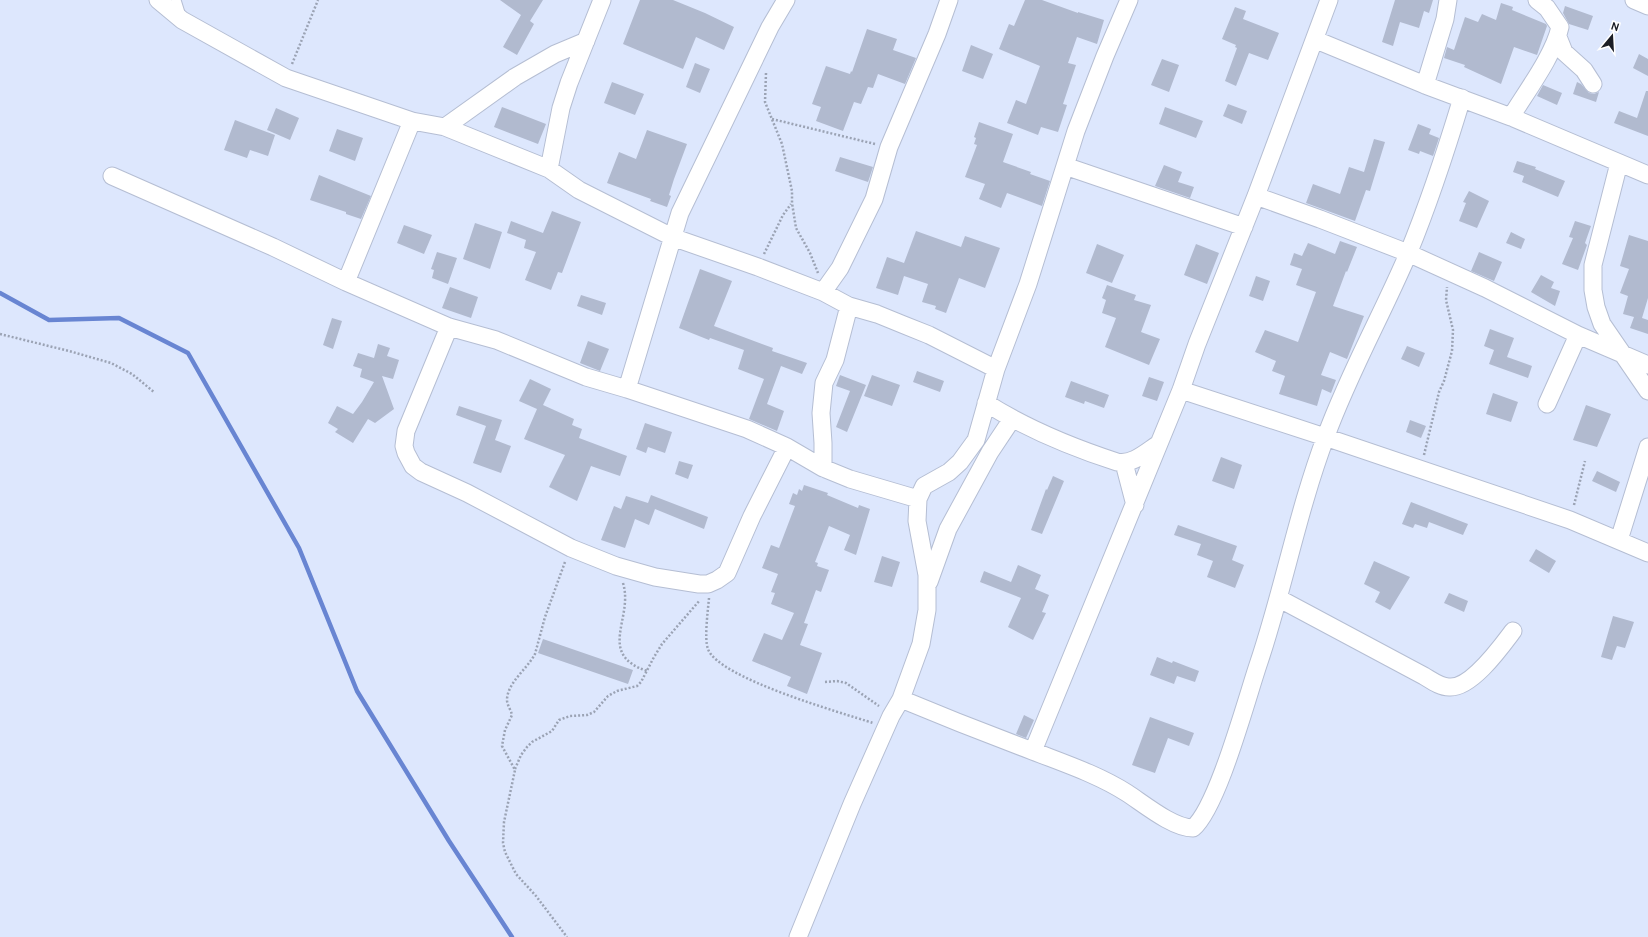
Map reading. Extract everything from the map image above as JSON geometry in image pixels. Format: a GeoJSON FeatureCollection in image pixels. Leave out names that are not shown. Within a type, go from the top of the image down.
{"type":"FeatureCollection","features":[{"type":"Feature","properties":{"kind":"street"},"geometry":{"type":"LineString","coordinates":[[158,0],[182,20],[286,78],[412,121],[445,127],[549,169],[579,190],[672,237],[758,267],[822,292],[848,306],[877,314],[929,335],[996,369]]}},
{"type":"Feature","properties":{"kind":"street"},"geometry":{"type":"LineString","coordinates":[[549,169],[561,108],[569,83],[602,0]]}},
{"type":"Feature","properties":{"kind":"street"},"geometry":{"type":"LineString","coordinates":[[627,389],[646,331],[680,213],[770,27],[786,0]]}},
{"type":"Feature","properties":{"kind":"street"},"geometry":{"type":"LineString","coordinates":[[822,292],[840,268],[874,199],[889,147],[937,34],[949,0]]}},
{"type":"Feature","properties":{"kind":"street"},"geometry":{"type":"LineString","coordinates":[[1033,751],[1135,505],[1157,445],[1181,390],[1197,344],[1256,196],[1330,0]]}},
{"type":"Feature","properties":{"kind":"street"},"geometry":{"type":"LineString","coordinates":[[1425,85],[1448,0]]}},
{"type":"Feature","properties":{"kind":"street"},"geometry":{"type":"LineString","coordinates":[[1511,117],[1552,52],[1558,37],[1560,27],[1547,8],[1537,0]]}},
{"type":"Feature","properties":{"kind":"street"},"geometry":{"type":"LineString","coordinates":[[1634,0],[1648,6]]}},
{"type":"Feature","properties":{"kind":"street"},"geometry":{"type":"LineString","coordinates":[[798,937],[852,804],[901,699],[921,644],[927,610],[927,587],[925,560],[919,538],[917,521],[918,499],[924,486],[949,472],[960,462],[976,440],[996,369],[1028,284],[1076,131],[1125,1]]}},
{"type":"Feature","properties":{"kind":"street"},"geometry":{"type":"LineString","coordinates":[[1558,37],[1564,52],[1584,70],[1593,84]]}},
{"type":"Feature","properties":{"kind":"street"},"geometry":{"type":"LineString","coordinates":[[1316,40],[1425,85],[1511,117],[1648,175]]}},
{"type":"Feature","properties":{"kind":"street"},"geometry":{"type":"LineString","coordinates":[[445,127],[515,77],[555,54],[586,41]]}},
{"type":"Feature","properties":{"kind":"street"},"geometry":{"type":"LineString","coordinates":[[901,699],[1084,770],[1119,788],[1185,828],[1193,828],[1199,823],[1218,785],[1229,753],[1278,598],[1308,489],[1325,436],[1348,382],[1408,253],[1443,159],[1462,98]]}},
{"type":"Feature","properties":{"kind":"street"},"geometry":{"type":"LineString","coordinates":[[346,282],[412,121]]}},
{"type":"Feature","properties":{"kind":"street"},"geometry":{"type":"LineString","coordinates":[[1619,164],[1595,256],[1592,275],[1596,307],[1602,324],[1648,391]]}},
{"type":"Feature","properties":{"kind":"street"},"geometry":{"type":"LineString","coordinates":[[1065,166],[1244,227]]}},
{"type":"Feature","properties":{"kind":"street"},"geometry":{"type":"LineString","coordinates":[[112,176],[273,247],[346,282],[449,326],[496,340],[586,378],[627,389],[747,429],[787,447],[823,468],[850,479],[918,499]]}},
{"type":"Feature","properties":{"kind":"street"},"geometry":{"type":"LineString","coordinates":[[1256,196],[1408,253],[1485,288],[1578,335],[1648,365]]}},
{"type":"Feature","properties":{"kind":"street"},"geometry":{"type":"LineString","coordinates":[[823,468],[824,443],[821,413],[824,383],[835,360],[848,306]]}},
{"type":"Feature","properties":{"kind":"street"},"geometry":{"type":"LineString","coordinates":[[449,326],[406,431],[404,446],[408,459],[413,466],[421,472],[467,493],[571,548],[616,566],[655,577],[699,584],[714,584],[726,573],[752,516],[787,447]]}},
{"type":"Feature","properties":{"kind":"street"},"geometry":{"type":"LineString","coordinates":[[1547,404],[1578,335]]}},
{"type":"Feature","properties":{"kind":"street"},"geometry":{"type":"LineString","coordinates":[[1181,390],[1421,468],[1570,520],[1648,553]]}},
{"type":"Feature","properties":{"kind":"street"},"geometry":{"type":"LineString","coordinates":[[986,403],[1012,419],[1058,441],[1097,456],[1124,464],[1139,457],[1157,445]]}},
{"type":"Feature","properties":{"kind":"street"},"geometry":{"type":"LineString","coordinates":[[927,587],[948,529],[990,452],[1012,419]]}},
{"type":"Feature","properties":{"kind":"street"},"geometry":{"type":"LineString","coordinates":[[1619,540],[1648,447]]}},
{"type":"Feature","properties":{"kind":"street"},"geometry":{"type":"LineString","coordinates":[[1124,464],[1135,505]]}},
{"type":"Feature","properties":{"kind":"street"},"geometry":{"type":"LineString","coordinates":[[1278,598],[1440,685],[1450,688],[1465,683],[1493,656],[1513,631]]}},
{"type":"Feature","properties":{"kind":"lane"},"geometry":{"type":"LineString","coordinates":[[176,0],[182,20]]}},
{"type":"Feature","properties":{"kind":"path"},"geometry":{"type":"LineString","coordinates":[[286,78],[318,0]]}},
{"type":"Feature","properties":{"kind":"path"},"geometry":{"type":"LineString","coordinates":[[766,68],[765,102],[782,144],[793,196],[792,203],[796,228],[810,253],[819,277],[822,292]]}},
{"type":"Feature","properties":{"kind":"path"},"geometry":{"type":"LineString","coordinates":[[772,119],[889,147]]}},
{"type":"Feature","properties":{"kind":"path"},"geometry":{"type":"LineString","coordinates":[[758,267],[783,215],[792,203]]}},
{"type":"Feature","properties":{"kind":"path"},"geometry":{"type":"LineString","coordinates":[[1421,468],[1439,392],[1444,381],[1452,350],[1453,330],[1446,300],[1448,272]]}},
{"type":"Feature","properties":{"kind":"path"},"geometry":{"type":"LineString","coordinates":[[0,334],[111,363],[132,374],[154,392]]}},
{"type":"Feature","properties":{"kind":"path"},"geometry":{"type":"LineString","coordinates":[[1570,520],[1585,461]]}},
{"type":"Feature","properties":{"kind":"path"},"geometry":{"type":"LineString","coordinates":[[514,770],[512,762],[504,752],[502,746],[505,730],[512,715],[508,698],[519,674],[532,660],[535,654],[545,617],[571,548]]}},
{"type":"Feature","properties":{"kind":"path"},"geometry":{"type":"LineString","coordinates":[[616,566],[625,590],[619,644],[621,652],[634,667],[647,671]]}},
{"type":"Feature","properties":{"kind":"path"},"geometry":{"type":"LineString","coordinates":[[567,937],[536,896],[516,874],[505,852],[503,832],[514,770],[521,755],[527,747],[532,742],[552,731],[559,720],[570,716],[587,715],[594,712],[608,696],[617,691],[637,686],[644,679],[654,657],[668,636],[714,584]]}},
{"type":"Feature","properties":{"kind":"path"},"geometry":{"type":"LineString","coordinates":[[714,584],[706,635],[708,650],[717,662],[762,684],[889,722]]}},
{"type":"Feature","properties":{"kind":"path"},"geometry":{"type":"LineString","coordinates":[[825,682],[837,681],[846,683],[889,722]]}},
{"type":"Feature","properties":{"kind":"building"},"geometry":{"type":"Polygon","coordinates":[[[500,0],[543,0],[530,21],[534,24],[517,55],[503,47],[521,15],[500,0]]]}},
{"type":"Feature","properties":{"kind":"building"},"geometry":{"type":"Polygon","coordinates":[[[640,0],[673,0],[734,27],[724,50],[696,37],[683,69],[623,44],[640,0]]]}},
{"type":"Feature","properties":{"kind":"building"},"geometry":{"type":"Polygon","coordinates":[[[1025,0],[1042,0],[1078,13],[1104,20],[1097,44],[1077,37],[1068,63],[1076,65],[1063,104],[1067,105],[1058,132],[1041,127],[1038,135],[1007,123],[1016,100],[1026,104],[1040,66],[999,49],[1009,24],[1014,26],[1025,0]]]}},
{"type":"Feature","properties":{"kind":"building"},"geometry":{"type":"Polygon","coordinates":[[[1395,0],[1433,0],[1429,13],[1424,11],[1419,28],[1400,22],[1393,46],[1382,42],[1395,0]]]}},
{"type":"Feature","properties":{"kind":"building"},"geometry":{"type":"Polygon","coordinates":[[[1501,3],[1513,7],[1512,10],[1546,24],[1547,26],[1537,55],[1514,47],[1501,84],[1464,67],[1465,65],[1444,58],[1447,47],[1454,50],[1465,17],[1478,22],[1482,14],[1496,20],[1501,3]]]}},
{"type":"Feature","properties":{"kind":"building"},"geometry":{"type":"Polygon","coordinates":[[[1565,6],[1593,16],[1588,30],[1569,24],[1563,13],[1565,6]]]}},
{"type":"Feature","properties":{"kind":"building"},"geometry":{"type":"Polygon","coordinates":[[[1235,7],[1246,11],[1243,19],[1279,33],[1268,60],[1249,53],[1236,86],[1225,81],[1237,48],[1235,47],[1236,45],[1222,39],[1235,7]]]}},
{"type":"Feature","properties":{"kind":"building"},"geometry":{"type":"Polygon","coordinates":[[[867,29],[897,39],[893,50],[916,58],[905,84],[878,74],[873,88],[868,87],[861,104],[854,102],[843,131],[816,121],[821,107],[812,104],[826,66],[850,74],[867,29]]]}},
{"type":"Feature","properties":{"kind":"building"},"geometry":{"type":"Polygon","coordinates":[[[971,45],[993,54],[983,79],[962,71],[971,45]]]}},
{"type":"Feature","properties":{"kind":"building"},"geometry":{"type":"Polygon","coordinates":[[[1639,54],[1648,59],[1648,76],[1633,68],[1639,54]]]}},
{"type":"Feature","properties":{"kind":"building"},"geometry":{"type":"Polygon","coordinates":[[[1162,59],[1179,65],[1169,92],[1151,85],[1162,59]]]}},
{"type":"Feature","properties":{"kind":"building"},"geometry":{"type":"Polygon","coordinates":[[[695,63],[710,69],[700,93],[686,87],[695,63]]]}},
{"type":"Feature","properties":{"kind":"building"},"geometry":{"type":"Polygon","coordinates":[[[612,82],[644,94],[635,115],[604,103],[612,82]]]}},
{"type":"Feature","properties":{"kind":"building"},"geometry":{"type":"Polygon","coordinates":[[[1577,82],[1581,84],[1589,93],[1594,94],[1599,92],[1596,102],[1573,94],[1577,82]]]}},
{"type":"Feature","properties":{"kind":"building"},"geometry":{"type":"Polygon","coordinates":[[[1543,85],[1562,93],[1557,105],[1537,96],[1543,85]]]}},
{"type":"Feature","properties":{"kind":"building"},"geometry":{"type":"Polygon","coordinates":[[[1646,91],[1648,91],[1648,136],[1614,123],[1619,111],[1637,118],[1646,91]]]}},
{"type":"Feature","properties":{"kind":"building"},"geometry":{"type":"Polygon","coordinates":[[[1228,104],[1247,111],[1242,124],[1223,116],[1228,104]]]}},
{"type":"Feature","properties":{"kind":"building"},"geometry":{"type":"Polygon","coordinates":[[[502,107],[546,124],[538,144],[494,127],[502,107]]]}},
{"type":"Feature","properties":{"kind":"building"},"geometry":{"type":"Polygon","coordinates":[[[1165,107],[1203,121],[1196,138],[1159,124],[1165,107]]]}},
{"type":"Feature","properties":{"kind":"building"},"geometry":{"type":"Polygon","coordinates":[[[276,108],[299,118],[290,140],[267,130],[276,108]]]}},
{"type":"Feature","properties":{"kind":"building"},"geometry":{"type":"Polygon","coordinates":[[[235,120],[275,135],[268,156],[250,150],[247,158],[224,150],[235,120]]]}},
{"type":"Feature","properties":{"kind":"building"},"geometry":{"type":"Polygon","coordinates":[[[979,122],[1013,134],[1003,162],[1031,172],[1030,174],[1050,181],[1042,206],[1007,193],[1001,208],[979,199],[985,184],[965,177],[977,145],[974,144],[976,138],[974,137],[979,122]]]}},
{"type":"Feature","properties":{"kind":"building"},"geometry":{"type":"Polygon","coordinates":[[[1418,124],[1431,129],[1429,134],[1439,138],[1433,156],[1420,151],[1419,154],[1408,150],[1418,124]]]}},
{"type":"Feature","properties":{"kind":"building"},"geometry":{"type":"Polygon","coordinates":[[[337,129],[363,138],[355,161],[329,151],[337,129]]]}},
{"type":"Feature","properties":{"kind":"building"},"geometry":{"type":"Polygon","coordinates":[[[647,130],[687,144],[674,179],[669,195],[671,196],[667,207],[650,201],[651,199],[607,183],[619,152],[636,159],[647,130]]]}},
{"type":"Feature","properties":{"kind":"building"},"geometry":{"type":"Polygon","coordinates":[[[1374,139],[1385,142],[1370,191],[1366,190],[1355,221],[1306,203],[1313,184],[1340,194],[1349,167],[1364,172],[1374,139]]]}},
{"type":"Feature","properties":{"kind":"building"},"geometry":{"type":"Polygon","coordinates":[[[840,157],[873,167],[868,182],[835,171],[840,157]]]}},
{"type":"Feature","properties":{"kind":"building"},"geometry":{"type":"Polygon","coordinates":[[[1517,161],[1536,167],[1535,169],[1565,181],[1558,197],[1522,182],[1524,176],[1513,172],[1517,161]]]}},
{"type":"Feature","properties":{"kind":"building"},"geometry":{"type":"Polygon","coordinates":[[[1164,165],[1182,172],[1178,182],[1194,187],[1190,198],[1155,186],[1164,165]]]}},
{"type":"Feature","properties":{"kind":"building"},"geometry":{"type":"Polygon","coordinates":[[[319,175],[371,196],[361,219],[346,214],[346,212],[310,200],[319,175]]]}},
{"type":"Feature","properties":{"kind":"building"},"geometry":{"type":"Polygon","coordinates":[[[1469,191],[1489,201],[1477,228],[1459,221],[1466,203],[1463,202],[1469,191]]]}},
{"type":"Feature","properties":{"kind":"building"},"geometry":{"type":"Polygon","coordinates":[[[552,211],[581,222],[562,273],[558,272],[551,290],[525,280],[536,252],[524,248],[526,240],[507,233],[511,221],[543,233],[552,211]]]}},
{"type":"Feature","properties":{"kind":"building"},"geometry":{"type":"Polygon","coordinates":[[[1575,221],[1591,226],[1585,243],[1587,245],[1578,270],[1562,264],[1573,238],[1569,237],[1575,221]]]}},
{"type":"Feature","properties":{"kind":"building"},"geometry":{"type":"Polygon","coordinates":[[[475,223],[502,232],[490,269],[463,259],[475,223]]]}},
{"type":"Feature","properties":{"kind":"building"},"geometry":{"type":"Polygon","coordinates":[[[404,225],[432,235],[424,254],[397,243],[404,225]]]}},
{"type":"Feature","properties":{"kind":"building"},"geometry":{"type":"Polygon","coordinates":[[[916,231],[961,247],[965,236],[1000,248],[985,288],[959,278],[946,313],[935,309],[936,306],[922,302],[928,284],[904,276],[898,295],[876,288],[887,257],[904,263],[916,231]]]}},
{"type":"Feature","properties":{"kind":"building"},"geometry":{"type":"Polygon","coordinates":[[[1511,232],[1525,239],[1521,249],[1506,243],[1511,232]]]}},
{"type":"Feature","properties":{"kind":"building"},"geometry":{"type":"Polygon","coordinates":[[[1629,235],[1648,241],[1648,298],[1642,318],[1648,320],[1648,334],[1630,328],[1634,317],[1623,314],[1628,296],[1620,293],[1629,269],[1620,266],[1629,235]]]}},
{"type":"Feature","properties":{"kind":"building"},"geometry":{"type":"Polygon","coordinates":[[[1340,241],[1357,247],[1333,306],[1364,316],[1347,359],[1330,352],[1321,375],[1336,380],[1331,393],[1322,389],[1317,406],[1279,394],[1285,376],[1272,371],[1276,361],[1255,352],[1265,330],[1298,342],[1316,292],[1296,285],[1302,269],[1290,265],[1294,253],[1302,256],[1308,243],[1335,254],[1340,241]]]}},
{"type":"Feature","properties":{"kind":"building"},"geometry":{"type":"Polygon","coordinates":[[[1097,244],[1124,255],[1112,283],[1086,273],[1097,244]]]}},
{"type":"Feature","properties":{"kind":"building"},"geometry":{"type":"Polygon","coordinates":[[[1196,244],[1219,253],[1207,284],[1184,275],[1196,244]]]}},
{"type":"Feature","properties":{"kind":"building"},"geometry":{"type":"Polygon","coordinates":[[[437,252],[457,258],[448,284],[432,278],[434,270],[431,269],[437,252]]]}},
{"type":"Feature","properties":{"kind":"building"},"geometry":{"type":"Polygon","coordinates":[[[1479,252],[1502,262],[1494,281],[1471,271],[1479,252]]]}},
{"type":"Feature","properties":{"kind":"building"},"geometry":{"type":"Polygon","coordinates":[[[700,269],[732,281],[714,326],[773,348],[772,351],[807,363],[802,374],[781,366],[767,404],[784,411],[777,431],[749,419],[764,379],[738,369],[744,350],[710,338],[709,340],[679,328],[700,269]]]}},
{"type":"Feature","properties":{"kind":"building"},"geometry":{"type":"Polygon","coordinates":[[[1541,275],[1554,282],[1551,288],[1560,291],[1555,306],[1531,292],[1541,275]]]}},
{"type":"Feature","properties":{"kind":"building"},"geometry":{"type":"Polygon","coordinates":[[[1256,276],[1270,281],[1263,301],[1249,296],[1256,276]]]}},
{"type":"Feature","properties":{"kind":"building"},"geometry":{"type":"Polygon","coordinates":[[[1107,285],[1136,295],[1134,300],[1151,305],[1141,332],[1160,339],[1149,365],[1105,347],[1116,318],[1102,313],[1106,300],[1102,298],[1107,285]]]}},
{"type":"Feature","properties":{"kind":"building"},"geometry":{"type":"Polygon","coordinates":[[[450,287],[478,297],[471,318],[442,308],[450,287]]]}},
{"type":"Feature","properties":{"kind":"building"},"geometry":{"type":"Polygon","coordinates":[[[581,295],[606,303],[602,315],[577,306],[581,295]]]}},
{"type":"Feature","properties":{"kind":"building"},"geometry":{"type":"Polygon","coordinates":[[[332,318],[342,321],[333,349],[323,345],[332,318]]]}},
{"type":"Feature","properties":{"kind":"building"},"geometry":{"type":"Polygon","coordinates":[[[1490,329],[1514,338],[1507,357],[1532,366],[1528,378],[1489,364],[1494,350],[1484,346],[1490,329]]]}},
{"type":"Feature","properties":{"kind":"building"},"geometry":{"type":"Polygon","coordinates":[[[588,341],[609,349],[600,371],[580,363],[588,341]]]}},
{"type":"Feature","properties":{"kind":"building"},"geometry":{"type":"Polygon","coordinates":[[[378,344],[390,348],[387,356],[399,360],[393,379],[382,376],[394,409],[375,423],[368,419],[353,443],[335,432],[338,429],[328,423],[337,406],[353,414],[362,402],[374,382],[360,377],[362,369],[353,366],[358,353],[374,358],[378,344]]]}},
{"type":"Feature","properties":{"kind":"building"},"geometry":{"type":"Polygon","coordinates":[[[1407,346],[1425,353],[1419,367],[1401,359],[1407,346]]]}},
{"type":"Feature","properties":{"kind":"building"},"geometry":{"type":"Polygon","coordinates":[[[917,371],[944,381],[940,392],[913,382],[917,371]]]}},
{"type":"Feature","properties":{"kind":"building"},"geometry":{"type":"Polygon","coordinates":[[[840,375],[866,385],[847,432],[836,427],[850,391],[836,386],[840,375]]]}},
{"type":"Feature","properties":{"kind":"building"},"geometry":{"type":"Polygon","coordinates":[[[872,375],[900,385],[892,406],[864,396],[872,375]]]}},
{"type":"Feature","properties":{"kind":"building"},"geometry":{"type":"Polygon","coordinates":[[[1149,377],[1164,382],[1157,401],[1142,396],[1149,377]]]}},
{"type":"Feature","properties":{"kind":"building"},"geometry":{"type":"Polygon","coordinates":[[[530,379],[551,389],[543,405],[574,419],[572,425],[582,429],[579,438],[627,456],[620,476],[591,466],[577,501],[549,487],[565,455],[524,439],[537,409],[519,401],[530,379]]]}},
{"type":"Feature","properties":{"kind":"building"},"geometry":{"type":"Polygon","coordinates":[[[1071,381],[1109,395],[1104,408],[1085,401],[1084,404],[1065,397],[1071,381]]]}},
{"type":"Feature","properties":{"kind":"building"},"geometry":{"type":"Polygon","coordinates":[[[1493,393],[1518,402],[1511,422],[1486,414],[1493,393]]]}},
{"type":"Feature","properties":{"kind":"building"},"geometry":{"type":"Polygon","coordinates":[[[1586,405],[1611,414],[1597,447],[1573,440],[1586,405]]]}},
{"type":"Feature","properties":{"kind":"building"},"geometry":{"type":"Polygon","coordinates":[[[459,406],[502,420],[495,440],[511,446],[501,473],[473,463],[486,426],[456,415],[459,406]]]}},
{"type":"Feature","properties":{"kind":"building"},"geometry":{"type":"Polygon","coordinates":[[[1410,420],[1426,426],[1421,438],[1406,432],[1410,420]]]}},
{"type":"Feature","properties":{"kind":"building"},"geometry":{"type":"Polygon","coordinates":[[[645,423],[672,432],[665,453],[648,447],[646,453],[636,449],[645,423]]]}},
{"type":"Feature","properties":{"kind":"building"},"geometry":{"type":"Polygon","coordinates":[[[1221,457],[1242,465],[1234,489],[1212,481],[1221,457]]]}},
{"type":"Feature","properties":{"kind":"building"},"geometry":{"type":"Polygon","coordinates":[[[679,461],[693,465],[688,479],[675,474],[679,461]]]}},
{"type":"Feature","properties":{"kind":"building"},"geometry":{"type":"Polygon","coordinates":[[[1597,471],[1620,482],[1616,492],[1592,481],[1597,471]]]}},
{"type":"Feature","properties":{"kind":"building"},"geometry":{"type":"Polygon","coordinates":[[[1053,476],[1064,481],[1042,534],[1031,530],[1046,489],[1047,490],[1053,476]]]}},
{"type":"Feature","properties":{"kind":"building"},"geometry":{"type":"Polygon","coordinates":[[[804,485],[828,493],[827,495],[858,508],[859,505],[870,509],[856,555],[844,550],[850,535],[829,526],[815,562],[818,563],[817,566],[829,570],[821,592],[816,590],[804,623],[808,624],[800,645],[822,653],[807,694],[787,686],[791,677],[752,661],[764,633],[782,640],[794,613],[771,604],[775,593],[771,592],[778,574],[762,568],[771,545],[779,548],[795,506],[789,504],[793,493],[797,495],[799,489],[802,491],[804,485]]]}},
{"type":"Feature","properties":{"kind":"building"},"geometry":{"type":"Polygon","coordinates":[[[651,495],[708,517],[704,529],[655,509],[649,525],[635,519],[625,548],[601,540],[614,506],[621,509],[626,496],[648,503],[651,495]]]}},
{"type":"Feature","properties":{"kind":"building"},"geometry":{"type":"Polygon","coordinates":[[[1411,502],[1468,524],[1463,535],[1429,522],[1427,528],[1415,524],[1413,528],[1402,524],[1411,502]]]}},
{"type":"Feature","properties":{"kind":"building"},"geometry":{"type":"Polygon","coordinates":[[[1178,525],[1237,546],[1232,560],[1244,565],[1235,588],[1207,577],[1213,561],[1197,555],[1201,544],[1174,535],[1178,525]]]}},
{"type":"Feature","properties":{"kind":"building"},"geometry":{"type":"Polygon","coordinates":[[[1536,549],[1556,561],[1549,573],[1529,561],[1536,549]]]}},
{"type":"Feature","properties":{"kind":"building"},"geometry":{"type":"Polygon","coordinates":[[[882,556],[900,562],[892,587],[874,582],[882,556]]]}},
{"type":"Feature","properties":{"kind":"building"},"geometry":{"type":"Polygon","coordinates":[[[1374,561],[1410,577],[1390,610],[1375,602],[1380,592],[1364,584],[1374,561]]]}},
{"type":"Feature","properties":{"kind":"building"},"geometry":{"type":"Polygon","coordinates":[[[1018,565],[1041,575],[1035,589],[1049,595],[1042,612],[1046,613],[1033,640],[1008,627],[1021,598],[980,582],[984,571],[1011,582],[1018,565]]]}},
{"type":"Feature","properties":{"kind":"building"},"geometry":{"type":"Polygon","coordinates":[[[1449,593],[1468,601],[1464,612],[1444,603],[1449,593]]]}},
{"type":"Feature","properties":{"kind":"building"},"geometry":{"type":"Polygon","coordinates":[[[1613,616],[1634,622],[1625,648],[1617,646],[1612,660],[1601,657],[1613,616]]]}},
{"type":"Feature","properties":{"kind":"building"},"geometry":{"type":"Polygon","coordinates":[[[543,639],[633,670],[628,684],[538,653],[543,639]]]}},
{"type":"Feature","properties":{"kind":"building"},"geometry":{"type":"Polygon","coordinates":[[[1157,657],[1172,663],[1173,661],[1199,671],[1195,682],[1177,676],[1174,684],[1150,675],[1157,657]]]}},
{"type":"Feature","properties":{"kind":"building"},"geometry":{"type":"Polygon","coordinates":[[[1024,715],[1034,720],[1026,738],[1016,734],[1024,715]]]}},
{"type":"Feature","properties":{"kind":"building"},"geometry":{"type":"Polygon","coordinates":[[[1150,717],[1194,733],[1189,746],[1168,738],[1155,773],[1132,765],[1150,717]]]}},
{"type":"Feature","properties":{"kind":"waterway"},"geometry":{"type":"LineString","coordinates":[[0,293],[49,320],[119,318],[188,353],[299,548],[357,691],[449,841],[512,937]]}}]}
